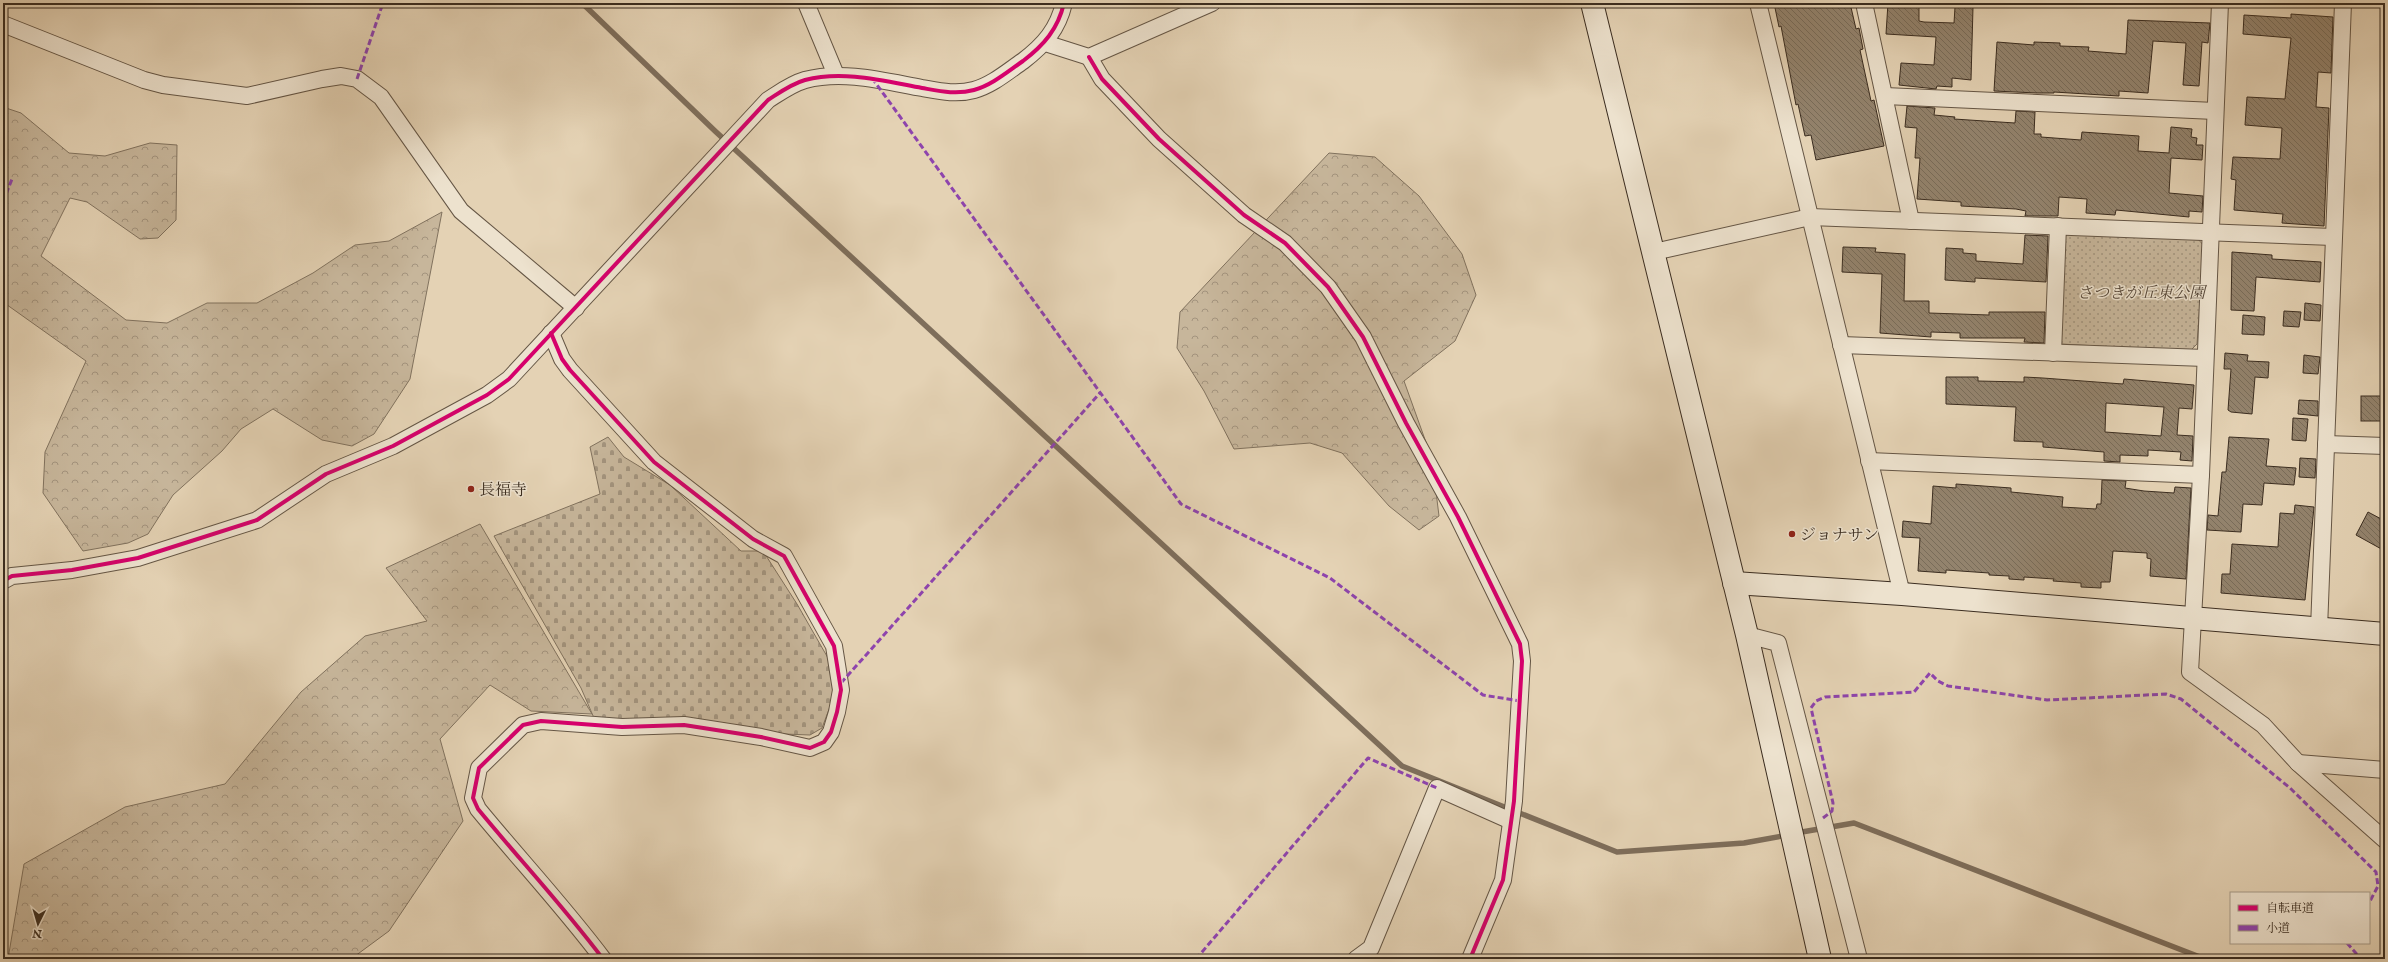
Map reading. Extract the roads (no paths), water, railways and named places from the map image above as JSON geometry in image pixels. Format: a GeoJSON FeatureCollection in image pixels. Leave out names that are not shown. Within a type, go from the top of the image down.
{"type":"FeatureCollection","features":[{"type":"Feature","properties":{"kind":"street"},"geometry":{"type":"LineString","coordinates":[[806,3],[836,75]]}},
{"type":"Feature","properties":{"kind":"street"},"geometry":{"type":"LineString","coordinates":[[3,581],[12,576],[72,570],[138,558],[257,520],[326,474],[393,446],[487,395],[508,379],[576,308],[768,100],[804,80],[836,75],[872,78],[952,93],[973,91],[995,81],[1045,43],[1055,29],[1064,3]]}},
{"type":"Feature","properties":{"kind":"street"},"geometry":{"type":"LineString","coordinates":[[1045,43],[1089,57],[1212,3]]}},
{"type":"Feature","properties":{"kind":"street"},"geometry":{"type":"LineString","coordinates":[[1592,3],[1734,583],[1816,957]]}},
{"type":"Feature","properties":{"kind":"street"},"geometry":{"type":"LineString","coordinates":[[1758,3],[1902,594]]}},
{"type":"Feature","properties":{"kind":"street"},"geometry":{"type":"LineString","coordinates":[[1864,3],[1911,220]]}},
{"type":"Feature","properties":{"kind":"street"},"geometry":{"type":"LineString","coordinates":[[2220,3],[2201,474],[2190,672],[2263,725],[2298,763],[2385,840]]}},
{"type":"Feature","properties":{"kind":"street"},"geometry":{"type":"LineString","coordinates":[[2319,628],[2343,3]]}},
{"type":"Feature","properties":{"kind":"street"},"geometry":{"type":"LineString","coordinates":[[3,24],[144,80],[163,85],[247,96],[341,76],[357,79],[381,97],[461,212],[576,308]]}},
{"type":"Feature","properties":{"kind":"street"},"geometry":{"type":"LineString","coordinates":[[1089,57],[1102,80],[1159,138],[1244,215],[1291,248],[1328,287],[1363,337],[1406,423],[1458,517],[1520,644],[1522,661],[1514,801],[1503,880],[1470,959]]}},
{"type":"Feature","properties":{"kind":"street"},"geometry":{"type":"LineString","coordinates":[[1885,96],[2215,111]]}},
{"type":"Feature","properties":{"kind":"street"},"geometry":{"type":"LineString","coordinates":[[1654,252],[1810,217],[2333,238]]}},
{"type":"Feature","properties":{"kind":"street"},"geometry":{"type":"LineString","coordinates":[[2052,353],[2058,226]]}},
{"type":"Feature","properties":{"kind":"street"},"geometry":{"type":"LineString","coordinates":[[551,333],[562,359],[570,370],[654,462],[753,539],[784,556],[834,646],[840,674],[841,690],[831,732],[824,742],[810,748],[761,737],[684,725],[622,727],[541,721],[523,725],[479,768],[473,798],[478,809],[529,871],[577,925],[603,959]]}},
{"type":"Feature","properties":{"kind":"street"},"geometry":{"type":"LineString","coordinates":[[1841,345],[2205,358]]}},
{"type":"Feature","properties":{"kind":"street"},"geometry":{"type":"LineString","coordinates":[[2326,444],[2385,446]]}},
{"type":"Feature","properties":{"kind":"street"},"geometry":{"type":"LineString","coordinates":[[1869,461],[2201,474]]}},
{"type":"Feature","properties":{"kind":"street"},"geometry":{"type":"LineString","coordinates":[[1734,583],[1902,594],[2385,634]]}},
{"type":"Feature","properties":{"kind":"street"},"geometry":{"type":"LineString","coordinates":[[1746,636],[1778,643],[1859,959]]}},
{"type":"Feature","properties":{"kind":"street"},"geometry":{"type":"LineString","coordinates":[[2298,763],[2385,770]]}},
{"type":"Feature","properties":{"kind":"street"},"geometry":{"type":"LineString","coordinates":[[1356,959],[1371,948],[1437,788],[1511,821]]}},
{"type":"Feature","properties":{"kind":"waterway"},"geometry":{"type":"LineString","coordinates":[[582,3],[715,131],[1402,766],[1617,852],[1744,843],[1788,835]]}},
{"type":"Feature","properties":{"kind":"waterway"},"geometry":{"type":"LineString","coordinates":[[1796,833],[1854,823],[2205,959]]}},
{"type":"Feature","properties":{"kind":"place","name":"長福寺"},"geometry":{"type":"Point","coordinates":[471,489]}},
{"type":"Feature","properties":{"kind":"place","name":"ジョナサン"},"geometry":{"type":"Point","coordinates":[1792,534]}},
{"type":"Feature","properties":{"kind":"park label","name":"さつきが丘東公園"},"geometry":{"type":"Point","coordinates":[2141,292]}}]}
